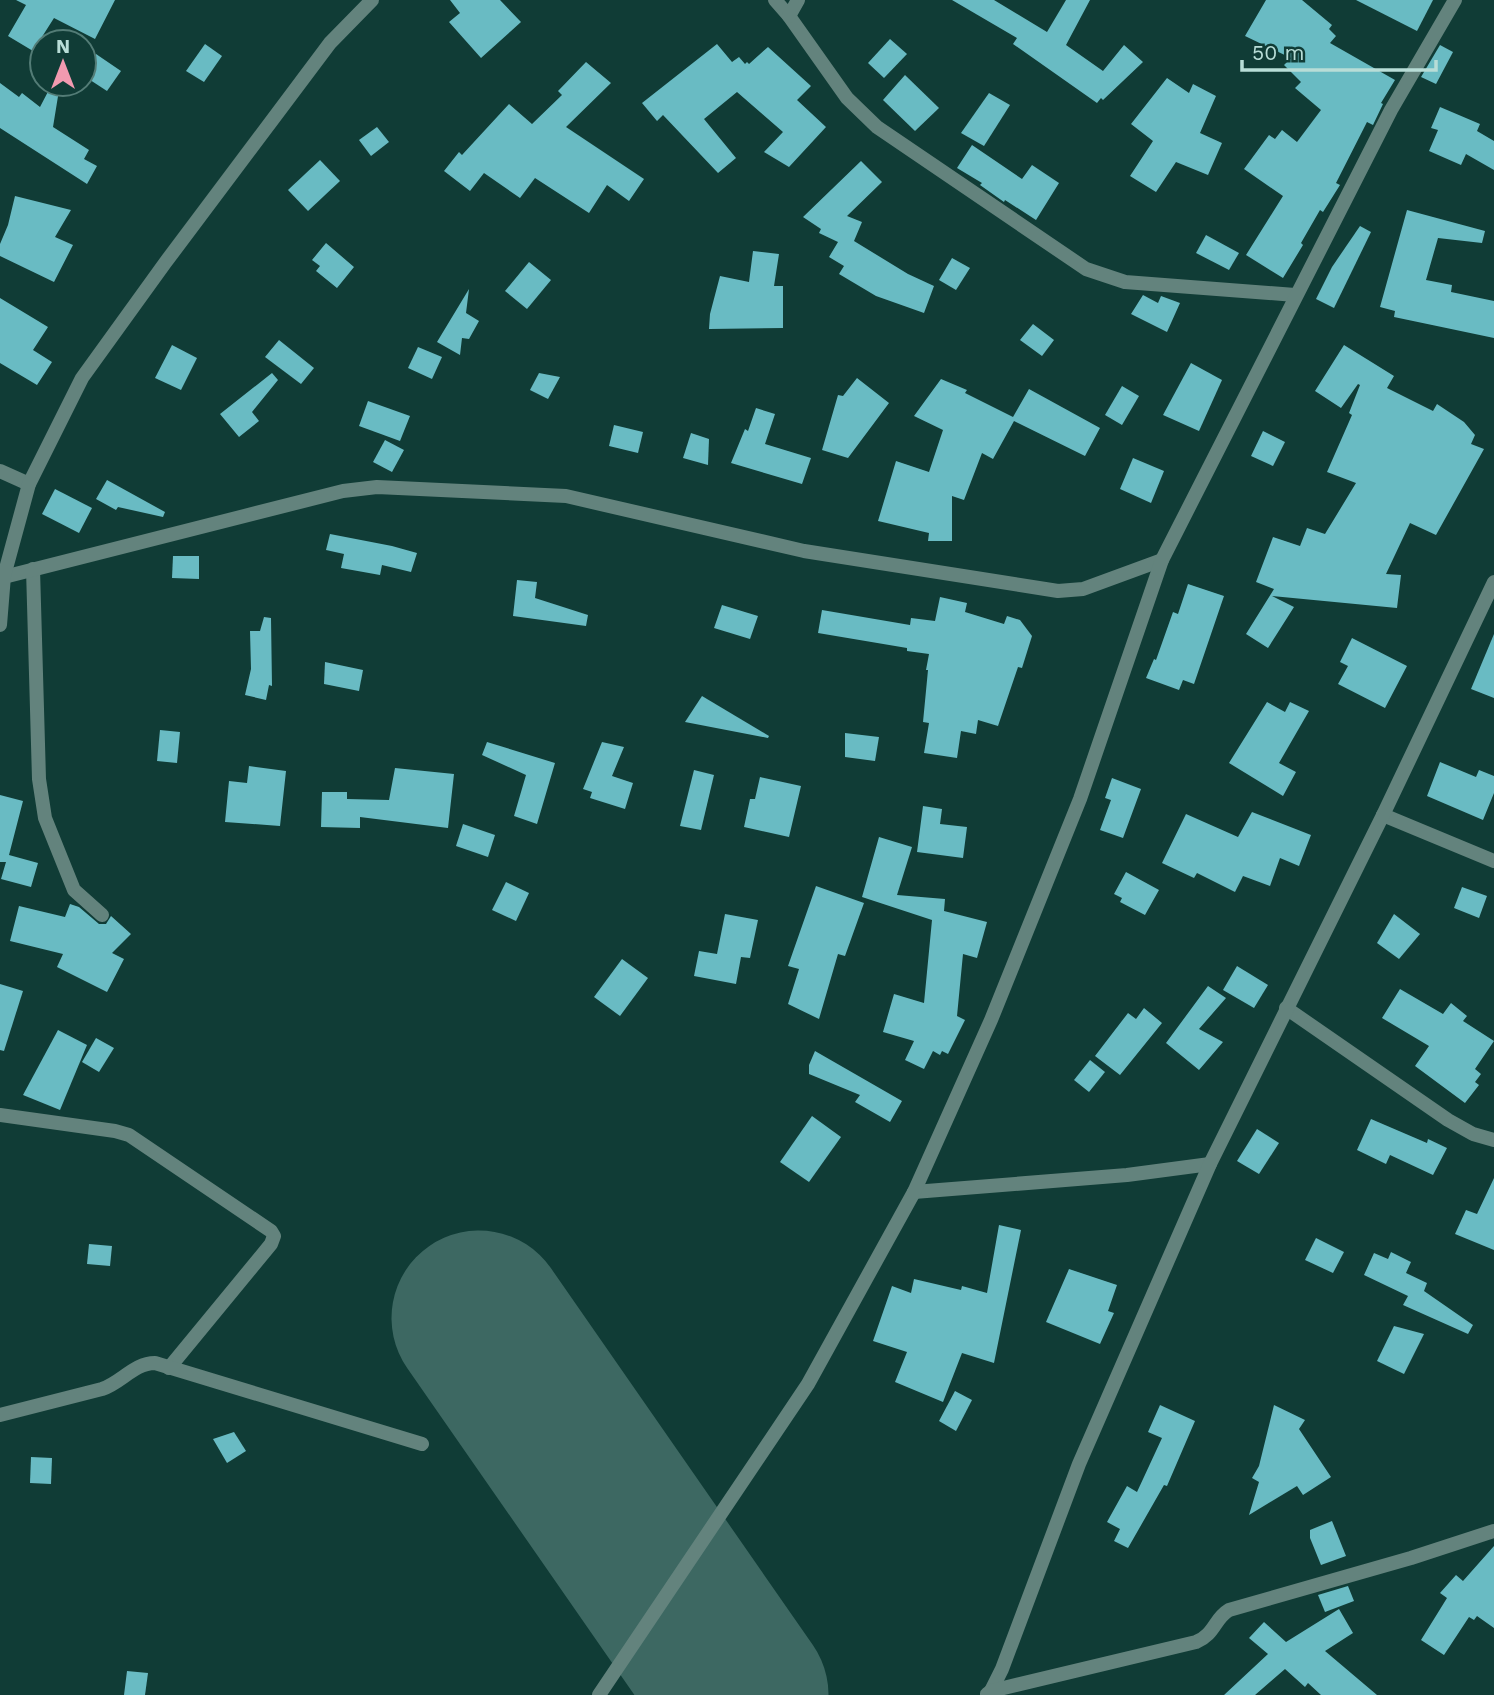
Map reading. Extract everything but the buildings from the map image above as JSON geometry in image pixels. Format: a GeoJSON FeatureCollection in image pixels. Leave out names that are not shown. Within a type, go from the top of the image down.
{"type":"FeatureCollection","features":[{"type":"Feature","properties":{"kind":"street"},"geometry":{"type":"LineString","coordinates":[[0,625],[2,577],[29,484],[82,378],[330,43],[372,0]]}},
{"type":"Feature","properties":{"kind":"street"},"geometry":{"type":"LineString","coordinates":[[775,0],[847,98],[877,127],[1086,269],[1125,282],[1296,295]]}},
{"type":"Feature","properties":{"kind":"street"},"geometry":{"type":"LineString","coordinates":[[789,16],[798,0]]}},
{"type":"Feature","properties":{"kind":"street"},"geometry":{"type":"LineString","coordinates":[[599,1695],[808,1384],[914,1192],[991,1020],[1080,799],[1162,560],[1391,110],[1455,0]]}},
{"type":"Feature","properties":{"kind":"street"},"geometry":{"type":"LineString","coordinates":[[0,471],[29,484]]}},
{"type":"Feature","properties":{"kind":"street"},"geometry":{"type":"LineString","coordinates":[[2,577],[343,491],[377,487],[566,496],[804,551],[1058,591],[1083,589],[1162,560]]}},
{"type":"Feature","properties":{"kind":"street"},"geometry":{"type":"LineString","coordinates":[[33,569],[38,779],[44,818],[74,890],[102,915]]}},
{"type":"Feature","properties":{"kind":"street"},"geometry":{"type":"LineString","coordinates":[[988,1693],[1002,1669],[1079,1464],[1210,1164],[1383,815],[1494,582]]}},
{"type":"Feature","properties":{"kind":"street"},"geometry":{"type":"LineString","coordinates":[[1383,815],[1494,861]]}},
{"type":"Feature","properties":{"kind":"street"},"geometry":{"type":"LineString","coordinates":[[1286,1008],[1448,1120],[1473,1134],[1494,1140]]}},
{"type":"Feature","properties":{"kind":"street"},"geometry":{"type":"LineString","coordinates":[[0,1115],[115,1130],[129,1135],[271,1231],[274,1236],[271,1244],[169,1368]]}},
{"type":"Feature","properties":{"kind":"street"},"geometry":{"type":"LineString","coordinates":[[914,1192],[1127,1175],[1210,1164]]}},
{"type":"Feature","properties":{"kind":"street"},"geometry":{"type":"LineString","coordinates":[[0,1415],[114,1385],[139,1365],[155,1363],[422,1444]]}},
{"type":"Feature","properties":{"kind":"street"},"geometry":{"type":"LineString","coordinates":[[988,1693],[1196,1642],[1209,1636],[1222,1614],[1229,1610],[1411,1558],[1494,1531]]}},
{"type":"Feature","properties":{"kind":"runway"},"geometry":{"type":"LineString","coordinates":[[479,1318],[741,1695]]}}]}
